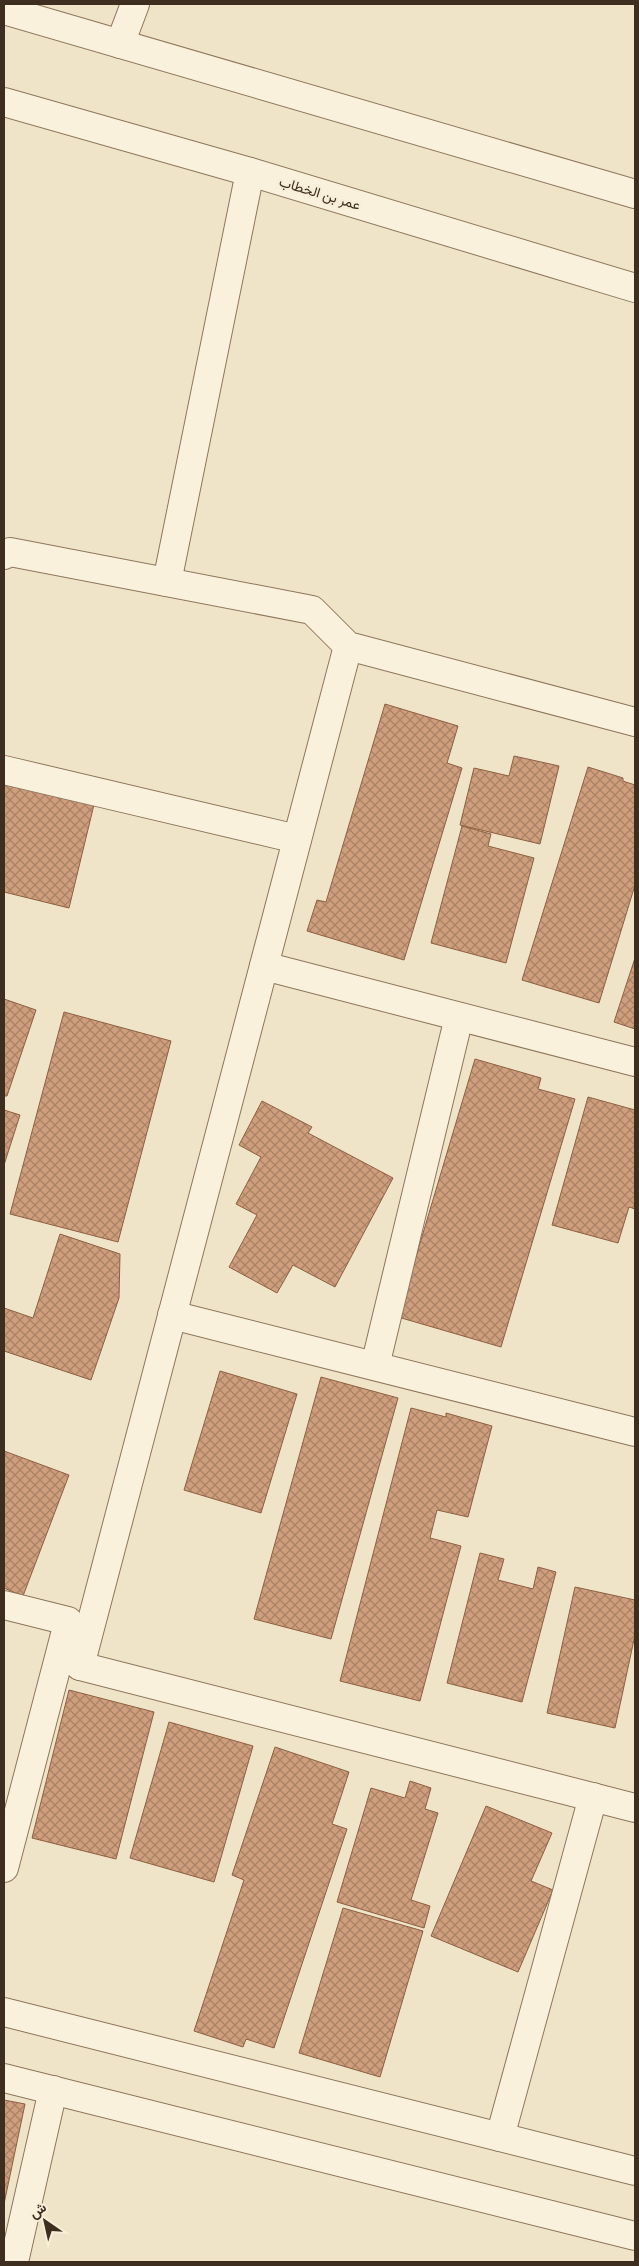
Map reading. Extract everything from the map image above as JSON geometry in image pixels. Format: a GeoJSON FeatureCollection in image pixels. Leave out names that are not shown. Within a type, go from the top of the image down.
{"type":"FeatureCollection","features":[{"type":"Feature","properties":{"kind":"street"},"geometry":{"type":"LineString","coordinates":[[120,44],[135,4]]}},
{"type":"Feature","properties":{"kind":"street"},"geometry":{"type":"LineString","coordinates":[[4,10],[635,194]]}},
{"type":"Feature","properties":{"kind":"street","name":"عمر بن الخطاب"},"geometry":{"type":"LineString","coordinates":[[4,102],[250,172],[635,288]]}},
{"type":"Feature","properties":{"kind":"street"},"geometry":{"type":"LineString","coordinates":[[167,582],[250,172]]}},
{"type":"Feature","properties":{"kind":"street"},"geometry":{"type":"LineString","coordinates":[[4,555],[10,552],[312,610],[348,646],[635,722]]}},
{"type":"Feature","properties":{"kind":"street"},"geometry":{"type":"LineString","coordinates":[[80,1666],[348,646]]}},
{"type":"Feature","properties":{"kind":"street"},"geometry":{"type":"LineString","coordinates":[[4,770],[297,839]]}},
{"type":"Feature","properties":{"kind":"street"},"geometry":{"type":"LineString","coordinates":[[264,966],[635,1062]]}},
{"type":"Feature","properties":{"kind":"street"},"geometry":{"type":"LineString","coordinates":[[375,1366],[459,1016]]}},
{"type":"Feature","properties":{"kind":"street"},"geometry":{"type":"LineString","coordinates":[[172,1315],[635,1432]]}},
{"type":"Feature","properties":{"kind":"street"},"geometry":{"type":"LineString","coordinates":[[4,1605],[68,1621]]}},
{"type":"Feature","properties":{"kind":"street"},"geometry":{"type":"LineString","coordinates":[[68,1621],[80,1666]]}},
{"type":"Feature","properties":{"kind":"street"},"geometry":{"type":"LineString","coordinates":[[4,1868],[68,1621]]}},
{"type":"Feature","properties":{"kind":"street"},"geometry":{"type":"LineString","coordinates":[[80,1666],[635,1808]]}},
{"type":"Feature","properties":{"kind":"street"},"geometry":{"type":"LineString","coordinates":[[500,2137],[593,1797]]}},
{"type":"Feature","properties":{"kind":"street"},"geometry":{"type":"LineString","coordinates":[[4,2012],[635,2171]]}},
{"type":"Feature","properties":{"kind":"street"},"geometry":{"type":"LineString","coordinates":[[4,2078],[635,2236]]}},
{"type":"Feature","properties":{"kind":"street"},"geometry":{"type":"LineString","coordinates":[[14,2262],[53,2090]]}},
{"type":"Feature","properties":{"kind":"building"},"geometry":{"type":"Polygon","coordinates":[[[385,704],[458,726],[447,763],[462,768],[404,960],[307,931],[317,900],[326,902],[385,704]]]}},
{"type":"Feature","properties":{"kind":"building"},"geometry":{"type":"Polygon","coordinates":[[[514,756],[559,766],[540,844],[460,825],[474,768],[509,776],[514,756]]]}},
{"type":"Feature","properties":{"kind":"building"},"geometry":{"type":"Polygon","coordinates":[[[4,765],[98,788],[69,908],[4,892],[4,765]]]}},
{"type":"Feature","properties":{"kind":"building"},"geometry":{"type":"Polygon","coordinates":[[[588,767],[623,778],[623,781],[635,785],[635,885],[599,1003],[522,980],[588,767]]]}},
{"type":"Feature","properties":{"kind":"building"},"geometry":{"type":"Polygon","coordinates":[[[462,826],[491,834],[488,846],[534,858],[506,963],[431,943],[462,826]]]}},
{"type":"Feature","properties":{"kind":"building"},"geometry":{"type":"Polygon","coordinates":[[[635,958],[635,1029],[614,1022],[635,958]]]}},
{"type":"Feature","properties":{"kind":"building"},"geometry":{"type":"Polygon","coordinates":[[[4,999],[36,1010],[7,1096],[4,1096],[4,999]]]}},
{"type":"Feature","properties":{"kind":"building"},"geometry":{"type":"Polygon","coordinates":[[[64,1012],[171,1041],[118,1242],[10,1214],[64,1012]]]}},
{"type":"Feature","properties":{"kind":"building"},"geometry":{"type":"Polygon","coordinates":[[[475,1059],[541,1078],[538,1089],[575,1099],[501,1347],[398,1317],[475,1059]]]}},
{"type":"Feature","properties":{"kind":"building"},"geometry":{"type":"Polygon","coordinates":[[[588,1097],[635,1110],[635,1209],[629,1207],[618,1243],[552,1225],[588,1097]]]}},
{"type":"Feature","properties":{"kind":"building"},"geometry":{"type":"Polygon","coordinates":[[[262,1101],[312,1127],[308,1133],[393,1178],[335,1287],[293,1265],[277,1293],[229,1267],[257,1215],[236,1204],[261,1157],[239,1145],[262,1101]]]}},
{"type":"Feature","properties":{"kind":"building"},"geometry":{"type":"Polygon","coordinates":[[[4,1110],[20,1115],[4,1165],[4,1110]]]}},
{"type":"Feature","properties":{"kind":"building"},"geometry":{"type":"Polygon","coordinates":[[[60,1234],[120,1254],[119,1298],[91,1380],[4,1351],[4,1308],[33,1318],[60,1234]]]}},
{"type":"Feature","properties":{"kind":"building"},"geometry":{"type":"Polygon","coordinates":[[[220,1371],[297,1394],[261,1513],[184,1490],[220,1371]]]}},
{"type":"Feature","properties":{"kind":"building"},"geometry":{"type":"Polygon","coordinates":[[[321,1377],[398,1398],[331,1639],[254,1619],[321,1377]]]}},
{"type":"Feature","properties":{"kind":"building"},"geometry":{"type":"Polygon","coordinates":[[[411,1408],[446,1417],[446,1413],[492,1426],[468,1517],[437,1510],[430,1538],[461,1546],[420,1701],[340,1681],[411,1408]]]}},
{"type":"Feature","properties":{"kind":"building"},"geometry":{"type":"Polygon","coordinates":[[[4,1451],[69,1475],[23,1596],[4,1588],[4,1451]]]}},
{"type":"Feature","properties":{"kind":"building"},"geometry":{"type":"Polygon","coordinates":[[[480,1553],[504,1559],[498,1580],[533,1589],[538,1567],[556,1572],[522,1702],[447,1683],[480,1553]]]}},
{"type":"Feature","properties":{"kind":"building"},"geometry":{"type":"Polygon","coordinates":[[[575,1587],[635,1600],[635,1635],[615,1728],[547,1713],[575,1587]]]}},
{"type":"Feature","properties":{"kind":"building"},"geometry":{"type":"Polygon","coordinates":[[[69,1690],[154,1712],[116,1859],[32,1838],[69,1690]]]}},
{"type":"Feature","properties":{"kind":"building"},"geometry":{"type":"Polygon","coordinates":[[[169,1722],[253,1746],[214,1882],[130,1858],[169,1722]]]}},
{"type":"Feature","properties":{"kind":"building"},"geometry":{"type":"Polygon","coordinates":[[[275,1747],[349,1772],[332,1824],[347,1829],[274,2048],[246,2039],[243,2047],[194,2031],[244,1880],[232,1875],[275,1747]]]}},
{"type":"Feature","properties":{"kind":"building"},"geometry":{"type":"Polygon","coordinates":[[[410,1781],[431,1788],[425,1809],[438,1813],[411,1900],[430,1906],[424,1928],[337,1902],[371,1788],[405,1798],[410,1781]]]}},
{"type":"Feature","properties":{"kind":"building"},"geometry":{"type":"Polygon","coordinates":[[[486,1806],[552,1833],[531,1881],[553,1890],[518,1972],[431,1936],[486,1806]]]}},
{"type":"Feature","properties":{"kind":"building"},"geometry":{"type":"Polygon","coordinates":[[[343,1908],[423,1931],[380,2077],[299,2053],[343,1908]]]}},
{"type":"Feature","properties":{"kind":"building"},"geometry":{"type":"Polygon","coordinates":[[[4,2100],[25,2104],[4,2204],[4,2100]]]}}]}
